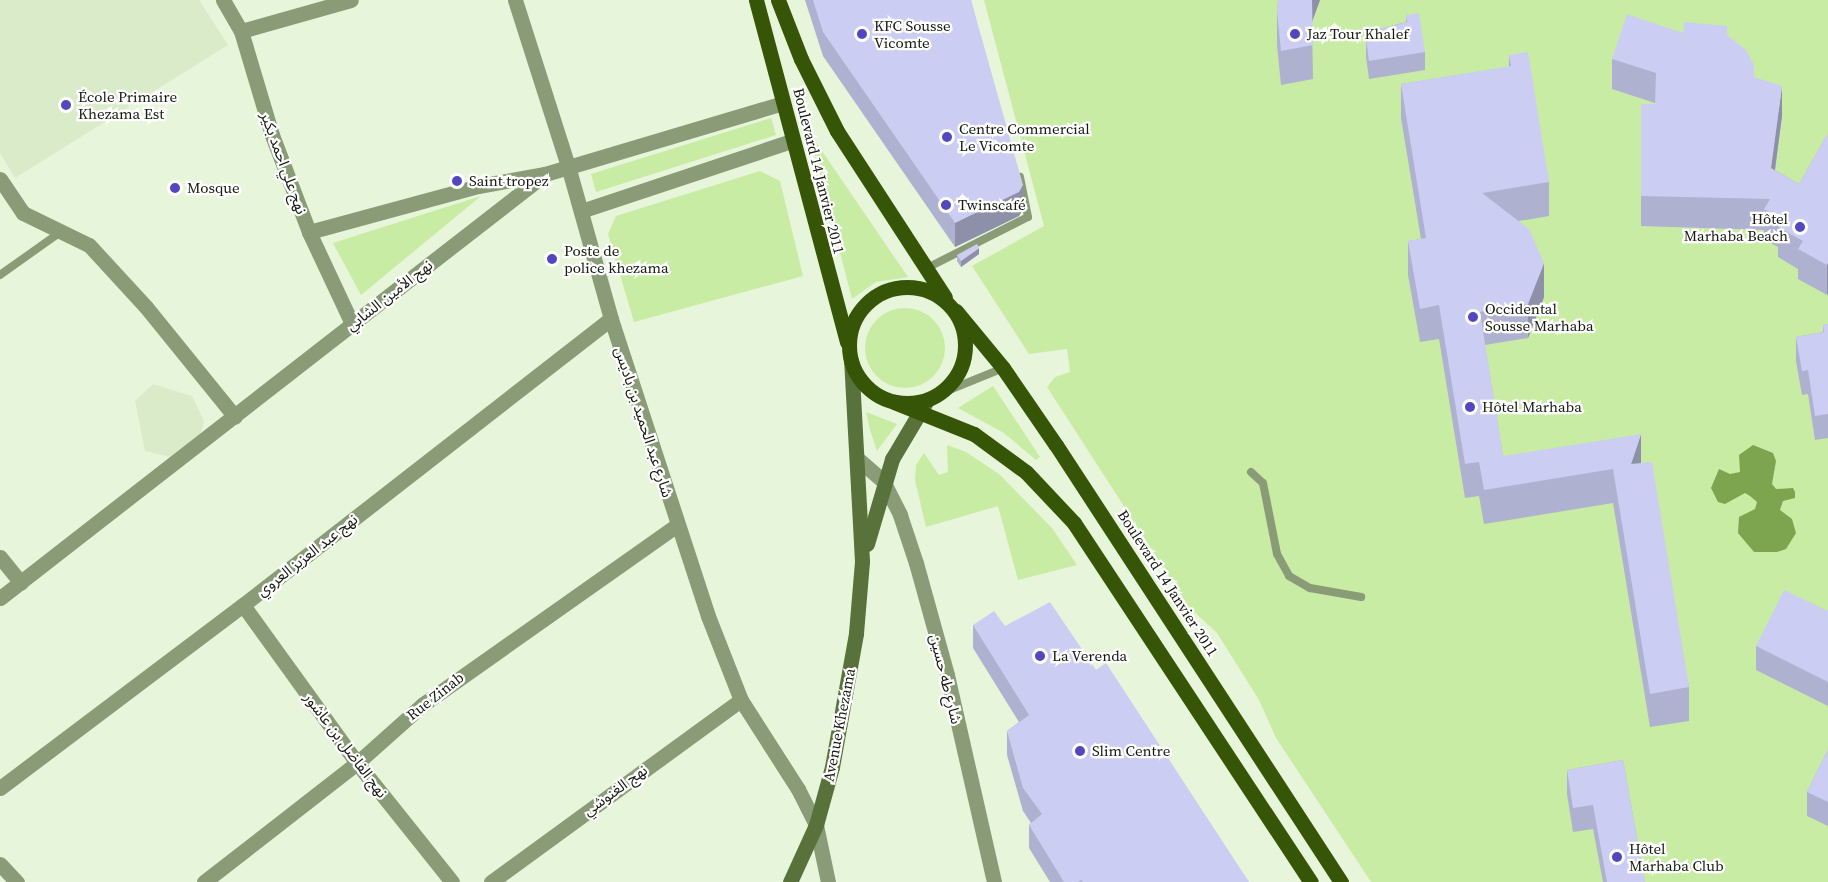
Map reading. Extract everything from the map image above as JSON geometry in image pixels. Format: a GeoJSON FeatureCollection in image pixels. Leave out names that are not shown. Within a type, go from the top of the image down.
{"type":"FeatureCollection","features":[{"type":"Feature","properties":{"kind":"main road","name":"Boulevard 14 Janvier 2011"},"geometry":{"type":"LineString","coordinates":[[756,0],[850,356]]}},
{"type":"Feature","properties":{"kind":"main road","name":"Boulevard 14 Janvier 2011"},"geometry":{"type":"LineString","coordinates":[[778,0],[801,59],[837,131],[952,306],[1003,368],[1341,882]]}},
{"type":"Feature","properties":{"kind":"main road"},"geometry":{"type":"LineString","coordinates":[[928,402],[957,375],[966,348],[964,328],[952,306],[931,291],[911,286],[891,288],[873,297],[855,321],[850,356],[867,387],[894,402],[928,402],[1026,472],[1074,523],[1311,882]]}},
{"type":"Feature","properties":{"kind":"main road","name":"Avenue Khezama"},"geometry":{"type":"LineString","coordinates":[[850,356],[859,460],[862,561]]}},
{"type":"Feature","properties":{"kind":"main road","name":"Avenue Khezama"},"geometry":{"type":"LineString","coordinates":[[790,882],[816,825],[844,708],[862,561],[883,482],[928,402]]}},
{"type":"Feature","properties":{"kind":"street","name":"نهج علي احمد بكير"},"geometry":{"type":"LineString","coordinates":[[223,0],[242,31],[272,135],[309,232],[352,324]]}},
{"type":"Feature","properties":{"kind":"street"},"geometry":{"type":"LineString","coordinates":[[242,31],[351,0]]}},
{"type":"Feature","properties":{"kind":"street","name":"شارع عبد الحميد بن باديس"},"geometry":{"type":"LineString","coordinates":[[515,0],[568,166],[611,320],[677,525],[741,700],[798,789],[816,825],[828,882]]}},
{"type":"Feature","properties":{"kind":"street"},"geometry":{"type":"LineString","coordinates":[[309,232],[478,186],[544,174],[783,103]]}},
{"type":"Feature","properties":{"kind":"street"},"geometry":{"type":"LineString","coordinates":[[581,211],[792,141]]}},
{"type":"Feature","properties":{"kind":"street","name":"نهج الأمين الشابي"},"geometry":{"type":"LineString","coordinates":[[0,598],[544,174]]}},
{"type":"Feature","properties":{"kind":"street"},"geometry":{"type":"LineString","coordinates":[[0,179],[23,213],[89,245],[146,307],[235,417]]}},
{"type":"Feature","properties":{"kind":"street","name":"نهج عبد العزيز العروي"},"geometry":{"type":"LineString","coordinates":[[0,788],[243,605],[611,320]]}},
{"type":"Feature","properties":{"kind":"street"},"geometry":{"type":"LineString","coordinates":[[859,460],[883,482]]}},
{"type":"Feature","properties":{"kind":"street","name":"شارع طه حسين"},"geometry":{"type":"LineString","coordinates":[[883,482],[900,515],[916,563],[947,675],[994,882]]}},
{"type":"Feature","properties":{"kind":"street","name":"Rue Zinab"},"geometry":{"type":"LineString","coordinates":[[204,882],[357,763],[422,705],[677,525]]}},
{"type":"Feature","properties":{"kind":"street"},"geometry":{"type":"LineString","coordinates":[[0,557],[21,583]]}},
{"type":"Feature","properties":{"kind":"street","name":"نهج الفاضل بن عاشور"},"geometry":{"type":"LineString","coordinates":[[243,605],[357,763],[452,882]]}},
{"type":"Feature","properties":{"kind":"street","name":"نهج الغنوشي"},"geometry":{"type":"LineString","coordinates":[[491,882],[741,700]]}},
{"type":"Feature","properties":{"kind":"street"},"geometry":{"type":"LineString","coordinates":[[0,864],[17,882]]}},
{"type":"Feature","properties":{"kind":"lane"},"geometry":{"type":"LineString","coordinates":[[927,268],[1028,217],[1017,166]]}},
{"type":"Feature","properties":{"kind":"lane"},"geometry":{"type":"LineString","coordinates":[[0,275],[62,231]]}},
{"type":"Feature","properties":{"kind":"lane"},"geometry":{"type":"LineString","coordinates":[[928,402],[1003,368]]}},
{"type":"Feature","properties":{"kind":"lane"},"geometry":{"type":"LineString","coordinates":[[1251,472],[1263,483],[1277,554],[1289,576],[1310,588],[1361,597]]}},
{"type":"Feature","properties":{"kind":"shaded area","name":"École Primaire Khezama Est"},"geometry":{"type":"Polygon","coordinates":[[[0,0],[199,0],[228,45],[15,178],[0,153],[0,0]]]}},
{"type":"Feature","properties":{"kind":"shaded area"},"geometry":{"type":"Polygon","coordinates":[[[984,0],[1828,0],[1828,882],[1371,882],[1276,738],[1259,700],[1217,633],[1189,607],[1047,387],[1055,377],[1070,372],[1067,349],[1029,354],[972,266],[1044,226],[984,0]]]}},
{"type":"Feature","properties":{"kind":"shaded area"},"geometry":{"type":"Polygon","coordinates":[[[771,118],[776,135],[596,192],[591,174],[771,118]]]}},
{"type":"Feature","properties":{"kind":"shaded area"},"geometry":{"type":"Polygon","coordinates":[[[809,132],[908,277],[876,282],[852,299],[809,132]]]}},
{"type":"Feature","properties":{"kind":"shaded area"},"geometry":{"type":"Polygon","coordinates":[[[760,171],[780,181],[803,276],[634,322],[608,234],[616,216],[760,171]]]}},
{"type":"Feature","properties":{"kind":"shaded area"},"geometry":{"type":"Polygon","coordinates":[[[481,196],[361,295],[333,243],[481,196]]]}},
{"type":"Feature","properties":{"kind":"shaded area"},"geometry":{"type":"Polygon","coordinates":[[[905,308],[920,311],[933,320],[942,333],[945,348],[942,363],[933,376],[920,385],[905,388],[890,385],[877,376],[868,363],[865,348],[868,333],[877,320],[890,311],[905,308]]]}},
{"type":"Feature","properties":{"kind":"shaded area"},"geometry":{"type":"Polygon","coordinates":[[[153,384],[192,396],[204,421],[200,436],[170,457],[145,451],[135,401],[153,384]]]}},
{"type":"Feature","properties":{"kind":"shaded area"},"geometry":{"type":"Polygon","coordinates":[[[993,386],[1040,457],[1036,460],[1004,433],[958,408],[993,386]]]}},
{"type":"Feature","properties":{"kind":"shaded area"},"geometry":{"type":"Polygon","coordinates":[[[866,412],[897,424],[877,451],[870,430],[866,412]]]}},
{"type":"Feature","properties":{"kind":"shaded area"},"geometry":{"type":"Polygon","coordinates":[[[947,445],[966,452],[999,474],[1052,528],[1077,565],[1018,580],[998,506],[926,527],[915,480],[916,465],[924,453],[939,475],[948,472],[947,445]]]}},
{"type":"Feature","properties":{"kind":"shaded area"},"geometry":{"type":"Polygon","coordinates":[[[1753,445],[1773,453],[1776,461],[1772,484],[1776,489],[1793,488],[1795,492],[1795,498],[1783,501],[1780,510],[1792,519],[1796,533],[1786,549],[1777,552],[1754,552],[1738,533],[1739,517],[1755,509],[1757,502],[1745,493],[1725,504],[1718,502],[1711,488],[1719,469],[1730,474],[1740,472],[1739,455],[1753,445]]]}},
{"type":"Feature","properties":{"kind":"building","name":"Centre Commercial Le Vicomte"},"geometry":{"type":"Polygon","coordinates":[[[813,0],[971,0],[1023,185],[1019,192],[955,223],[823,32],[813,0]]]}},
{"type":"Feature","properties":{"kind":"building"},"geometry":{"type":"Polygon","coordinates":[[[1278,0],[1312,0],[1313,45],[1281,51],[1278,0]]]}},
{"type":"Feature","properties":{"kind":"building"},"geometry":{"type":"Polygon","coordinates":[[[1419,13],[1425,52],[1369,61],[1366,38],[1376,37],[1375,30],[1407,22],[1406,15],[1419,13]]]}},
{"type":"Feature","properties":{"kind":"building"},"geometry":{"type":"Polygon","coordinates":[[[1627,14],[1683,33],[1684,22],[1727,26],[1727,35],[1746,50],[1754,65],[1754,77],[1782,86],[1771,168],[1799,184],[1828,133],[1827,265],[1798,249],[1803,241],[1778,227],[1782,219],[1764,209],[1770,199],[1641,196],[1641,104],[1655,104],[1656,73],[1612,59],[1627,14]]]}},
{"type":"Feature","properties":{"kind":"building","name":"Hôtel Marhaba"},"geometry":{"type":"Polygon","coordinates":[[[1528,52],[1549,182],[1482,193],[1529,229],[1544,263],[1528,304],[1480,312],[1503,456],[1641,434],[1631,464],[1652,462],[1689,687],[1650,694],[1613,469],[1484,490],[1479,462],[1465,464],[1439,305],[1420,309],[1408,241],[1426,238],[1401,84],[1511,66],[1509,55],[1528,52]]]}},
{"type":"Feature","properties":{"kind":"building"},"geometry":{"type":"Polygon","coordinates":[[[977,244],[979,248],[961,261],[957,255],[977,244]]]}},
{"type":"Feature","properties":{"kind":"building"},"geometry":{"type":"Polygon","coordinates":[[[1828,324],[1828,414],[1815,416],[1808,370],[1802,371],[1796,337],[1824,332],[1823,325],[1828,324]]]}},
{"type":"Feature","properties":{"kind":"building"},"geometry":{"type":"Polygon","coordinates":[[[1784,590],[1828,611],[1828,682],[1756,646],[1784,590]]]}},
{"type":"Feature","properties":{"kind":"building","name":"Slim Centre"},"geometry":{"type":"Polygon","coordinates":[[[1050,602],[1096,670],[1106,663],[1249,882],[1083,882],[1081,880],[1064,882],[1029,825],[1042,814],[1023,788],[1007,731],[1029,715],[973,625],[994,611],[1005,626],[1050,602]]]}},
{"type":"Feature","properties":{"kind":"building"},"geometry":{"type":"Polygon","coordinates":[[[1828,749],[1828,802],[1807,792],[1828,749]]]}},
{"type":"Feature","properties":{"kind":"building","name":"Hôtel Marhaba Club"},"geometry":{"type":"Polygon","coordinates":[[[1623,760],[1645,882],[1607,882],[1593,805],[1573,808],[1567,770],[1623,760]]]}},
{"type":"Feature","properties":{"kind":"place","name":"KFC Sousse Vicomte"},"geometry":{"type":"Point","coordinates":[862,34]}},
{"type":"Feature","properties":{"kind":"place","name":"Jaz Tour Khalef"},"geometry":{"type":"Point","coordinates":[1295,34]}},
{"type":"Feature","properties":{"kind":"place","name":"École Primaire Khezama Est"},"geometry":{"type":"Point","coordinates":[66,105]}},
{"type":"Feature","properties":{"kind":"place","name":"Centre Commercial Le Vicomte"},"geometry":{"type":"Point","coordinates":[947,137]}},
{"type":"Feature","properties":{"kind":"place","name":"Saint tropez"},"geometry":{"type":"Point","coordinates":[457,181]}},
{"type":"Feature","properties":{"kind":"place","name":"Mosque"},"geometry":{"type":"Point","coordinates":[175,188]}},
{"type":"Feature","properties":{"kind":"place","name":"Twinscafé"},"geometry":{"type":"Point","coordinates":[946,205]}},
{"type":"Feature","properties":{"kind":"place","name":"Hôtel Marhaba Beach"},"geometry":{"type":"Point","coordinates":[1800,227]}},
{"type":"Feature","properties":{"kind":"place","name":"Poste de police khezama"},"geometry":{"type":"Point","coordinates":[552,259]}},
{"type":"Feature","properties":{"kind":"place","name":"Occidental Sousse Marhaba"},"geometry":{"type":"Point","coordinates":[1473,317]}},
{"type":"Feature","properties":{"kind":"place","name":"Hôtel Marhaba"},"geometry":{"type":"Point","coordinates":[1470,407]}},
{"type":"Feature","properties":{"kind":"place","name":"La Verenda"},"geometry":{"type":"Point","coordinates":[1040,656]}},
{"type":"Feature","properties":{"kind":"place","name":"Slim Centre"},"geometry":{"type":"Point","coordinates":[1080,751]}},
{"type":"Feature","properties":{"kind":"place","name":"Hôtel Marhaba Club"},"geometry":{"type":"Point","coordinates":[1617,857]}}]}
